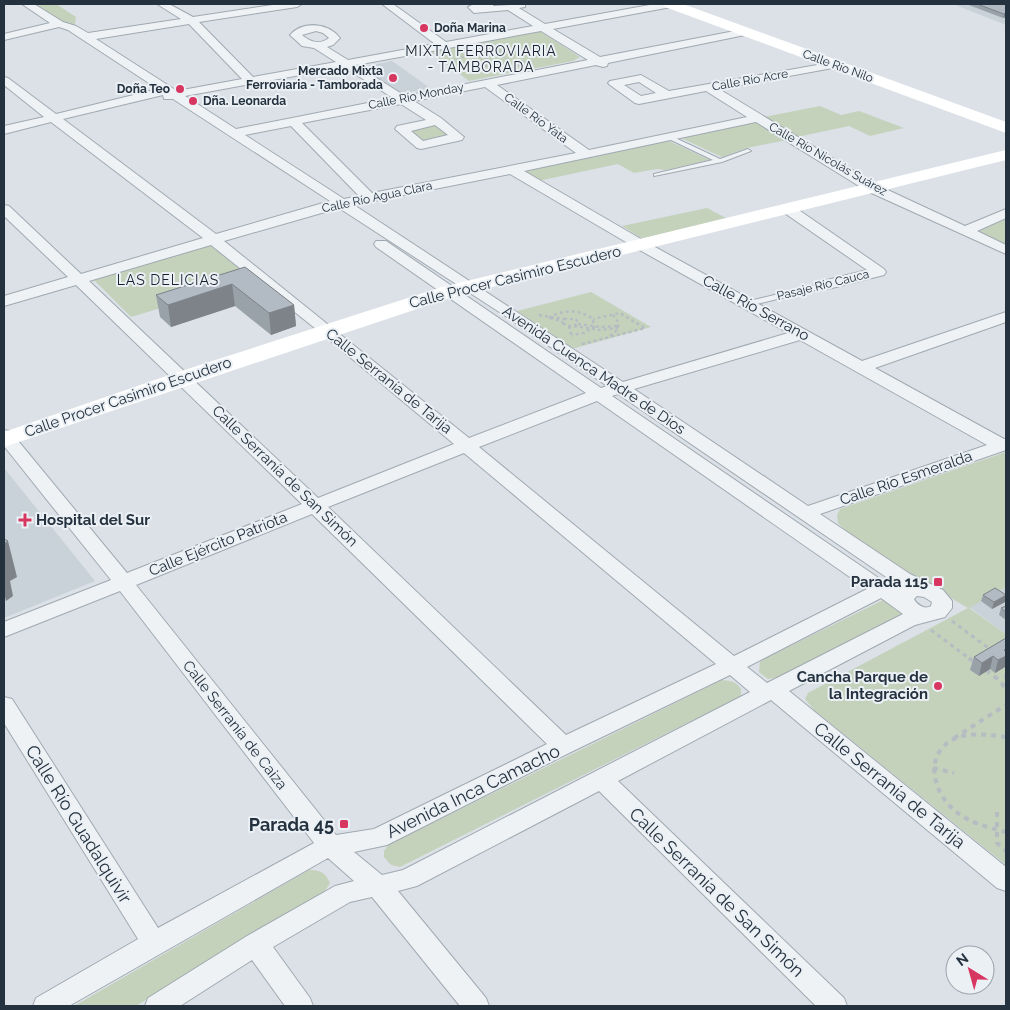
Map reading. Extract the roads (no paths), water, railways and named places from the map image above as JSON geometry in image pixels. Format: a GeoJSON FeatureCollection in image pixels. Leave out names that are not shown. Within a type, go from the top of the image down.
{"type":"FeatureCollection","features":[{"type":"Feature","properties":{"kind":"main road","name":"Calle Río Nilo"},"geometry":{"type":"LineString","coordinates":[[671,4],[1006,128]]}},
{"type":"Feature","properties":{"kind":"main road","name":"Calle Procer Casimiro Escudero"},"geometry":{"type":"LineString","coordinates":[[5,438],[449,291],[1006,155]]}},
{"type":"Feature","properties":{"kind":"street","name":"Avenida Cuenca Madre de Dios"},"geometry":{"type":"LineString","coordinates":[[27,4],[59,24],[72,28],[86,37],[164,94],[235,132],[449,291],[884,589],[921,612]]}},
{"type":"Feature","properties":{"kind":"street"},"geometry":{"type":"LineString","coordinates":[[162,4],[191,20],[250,81]]}},
{"type":"Feature","properties":{"kind":"street"},"geometry":{"type":"LineString","coordinates":[[86,37],[297,4]]}},
{"type":"Feature","properties":{"kind":"street"},"geometry":{"type":"LineString","coordinates":[[386,4],[445,46]]}},
{"type":"Feature","properties":{"kind":"street"},"geometry":{"type":"LineString","coordinates":[[489,4],[473,6],[478,11],[524,4]]}},
{"type":"Feature","properties":{"kind":"street"},"geometry":{"type":"LineString","coordinates":[[4,130],[164,94],[346,64],[671,4]]}},
{"type":"Feature","properties":{"kind":"street"},"geometry":{"type":"LineString","coordinates":[[510,7],[546,27],[628,80]]}},
{"type":"Feature","properties":{"kind":"street","name":"Avenida Cuenca Madre de Dios"},"geometry":{"type":"LineString","coordinates":[[59,24],[62,30],[73,39],[164,94],[334,205],[470,286],[903,579],[925,590],[913,590],[905,595],[904,603],[921,612]]}},
{"type":"Feature","properties":{"kind":"street"},"geometry":{"type":"LineString","coordinates":[[4,37],[59,24]]}},
{"type":"Feature","properties":{"kind":"street","name":"Calle Río Monday"},"geometry":{"type":"LineString","coordinates":[[235,132],[745,32]]}},
{"type":"Feature","properties":{"kind":"street"},"geometry":{"type":"LineString","coordinates":[[317,45],[437,121]]}},
{"type":"Feature","properties":{"kind":"street","name":"Calle Río Acre"},"geometry":{"type":"LineString","coordinates":[[667,95],[834,64]]}},
{"type":"Feature","properties":{"kind":"street"},"geometry":{"type":"LineString","coordinates":[[641,78],[667,95],[639,100],[614,83],[641,78]]}},
{"type":"Feature","properties":{"kind":"street","name":"Calle Serranía de Tarija"},"geometry":{"type":"LineString","coordinates":[[4,80],[214,240],[327,330],[733,665],[770,692],[1006,881]]}},
{"type":"Feature","properties":{"kind":"street","name":"Calle Río Yata"},"geometry":{"type":"LineString","coordinates":[[486,82],[586,154]]}},
{"type":"Feature","properties":{"kind":"street","name":"Calle Río Nicolás Suárez"},"geometry":{"type":"LineString","coordinates":[[707,88],[872,188],[1006,250]]}},
{"type":"Feature","properties":{"kind":"street","name":"Calle Río Agua Clara"},"geometry":{"type":"LineString","coordinates":[[4,301],[334,205],[512,170],[757,118]]}},
{"type":"Feature","properties":{"kind":"street"},"geometry":{"type":"LineString","coordinates":[[293,121],[368,198]]}},
{"type":"Feature","properties":{"kind":"street","name":"Calle Río Serrano"},"geometry":{"type":"LineString","coordinates":[[512,170],[641,245],[1004,445]]}},
{"type":"Feature","properties":{"kind":"street","name":"Calle Serranía de San Simón"},"geometry":{"type":"LineString","coordinates":[[4,209],[183,378],[563,746]]}},
{"type":"Feature","properties":{"kind":"street","name":"Pasaje Río Cauca"},"geometry":{"type":"LineString","coordinates":[[788,209],[879,272],[828,284]]}},
{"type":"Feature","properties":{"kind":"street"},"geometry":{"type":"LineString","coordinates":[[965,231],[1006,213]]}},
{"type":"Feature","properties":{"kind":"street"},"geometry":{"type":"LineString","coordinates":[[862,367],[1006,317]]}},
{"type":"Feature","properties":{"kind":"street"},"geometry":{"type":"LineString","coordinates":[[620,388],[804,334]]}},
{"type":"Feature","properties":{"kind":"street","name":"Calle Ejército Patriota"},"geometry":{"type":"LineString","coordinates":[[4,630],[467,445],[599,394],[620,388]]}},
{"type":"Feature","properties":{"kind":"street","name":"Calle Serranía de Caiza"},"geometry":{"type":"LineString","coordinates":[[5,438],[123,582],[330,846],[379,887],[476,1006]]}},
{"type":"Feature","properties":{"kind":"street","name":"Calle Río Esmeralda"},"geometry":{"type":"LineString","coordinates":[[805,513],[1004,445]]}},
{"type":"Feature","properties":{"kind":"street","name":"Avenida Inca Camacho"},"geometry":{"type":"LineString","coordinates":[[46,1006],[154,942],[330,846],[378,838],[563,746],[733,665],[903,579]]}},
{"type":"Feature","properties":{"kind":"street"},"geometry":{"type":"LineString","coordinates":[[168,1004],[256,944],[344,893],[379,887],[408,879],[921,612]]}},
{"type":"Feature","properties":{"kind":"street","name":"Calle Río Guadalquivir"},"geometry":{"type":"LineString","coordinates":[[4,705],[154,942]]}},
{"type":"Feature","properties":{"kind":"street","name":"Calle Serranía de San Simón"},"geometry":{"type":"LineString","coordinates":[[600,778],[834,1006]]}},
{"type":"Feature","properties":{"kind":"street"},"geometry":{"type":"LineString","coordinates":[[256,944],[300,1006]]}},
{"type":"Feature","properties":{"kind":"lane"},"geometry":{"type":"LineString","coordinates":[[670,137],[720,161]]}},
{"type":"Feature","properties":{"kind":"lane"},"geometry":{"type":"LineString","coordinates":[[656,175],[720,161],[748,151]]}},
{"type":"Feature","properties":{"kind":"lane","name":"Pasaje Río Cauca"},"geometry":{"type":"LineString","coordinates":[[748,304],[828,284]]}},
{"type":"Feature","properties":{"kind":"place","name":"Doña Marina"},"geometry":{"type":"Point","coordinates":[424,28]}},
{"type":"Feature","properties":{"kind":"place","name":"Mercado Mixta Ferroviaria - Tamborada"},"geometry":{"type":"Point","coordinates":[393,78]}},
{"type":"Feature","properties":{"kind":"place","name":"Doña Teo"},"geometry":{"type":"Point","coordinates":[180,89]}},
{"type":"Feature","properties":{"kind":"place","name":"Dña. Leonarda"},"geometry":{"type":"Point","coordinates":[193,101]}},
{"type":"Feature","properties":{"kind":"place","name":"Hospital del Sur"},"geometry":{"type":"Point","coordinates":[25,520]}},
{"type":"Feature","properties":{"kind":"place","name":"Parada 115"},"geometry":{"type":"Point","coordinates":[938,582]}},
{"type":"Feature","properties":{"kind":"place","name":"Cancha Parque de la Integración"},"geometry":{"type":"Point","coordinates":[938,686]}},
{"type":"Feature","properties":{"kind":"place","name":"Parada 45"},"geometry":{"type":"Point","coordinates":[344,824]}},
{"type":"Feature","properties":{"kind":"district","name":"MIXTA FERROVIARIA - TAMBORADA"},"geometry":{"type":"Point","coordinates":[481,59]}},
{"type":"Feature","properties":{"kind":"district","name":"LAS DELICIAS"},"geometry":{"type":"Point","coordinates":[168,280]}}]}
